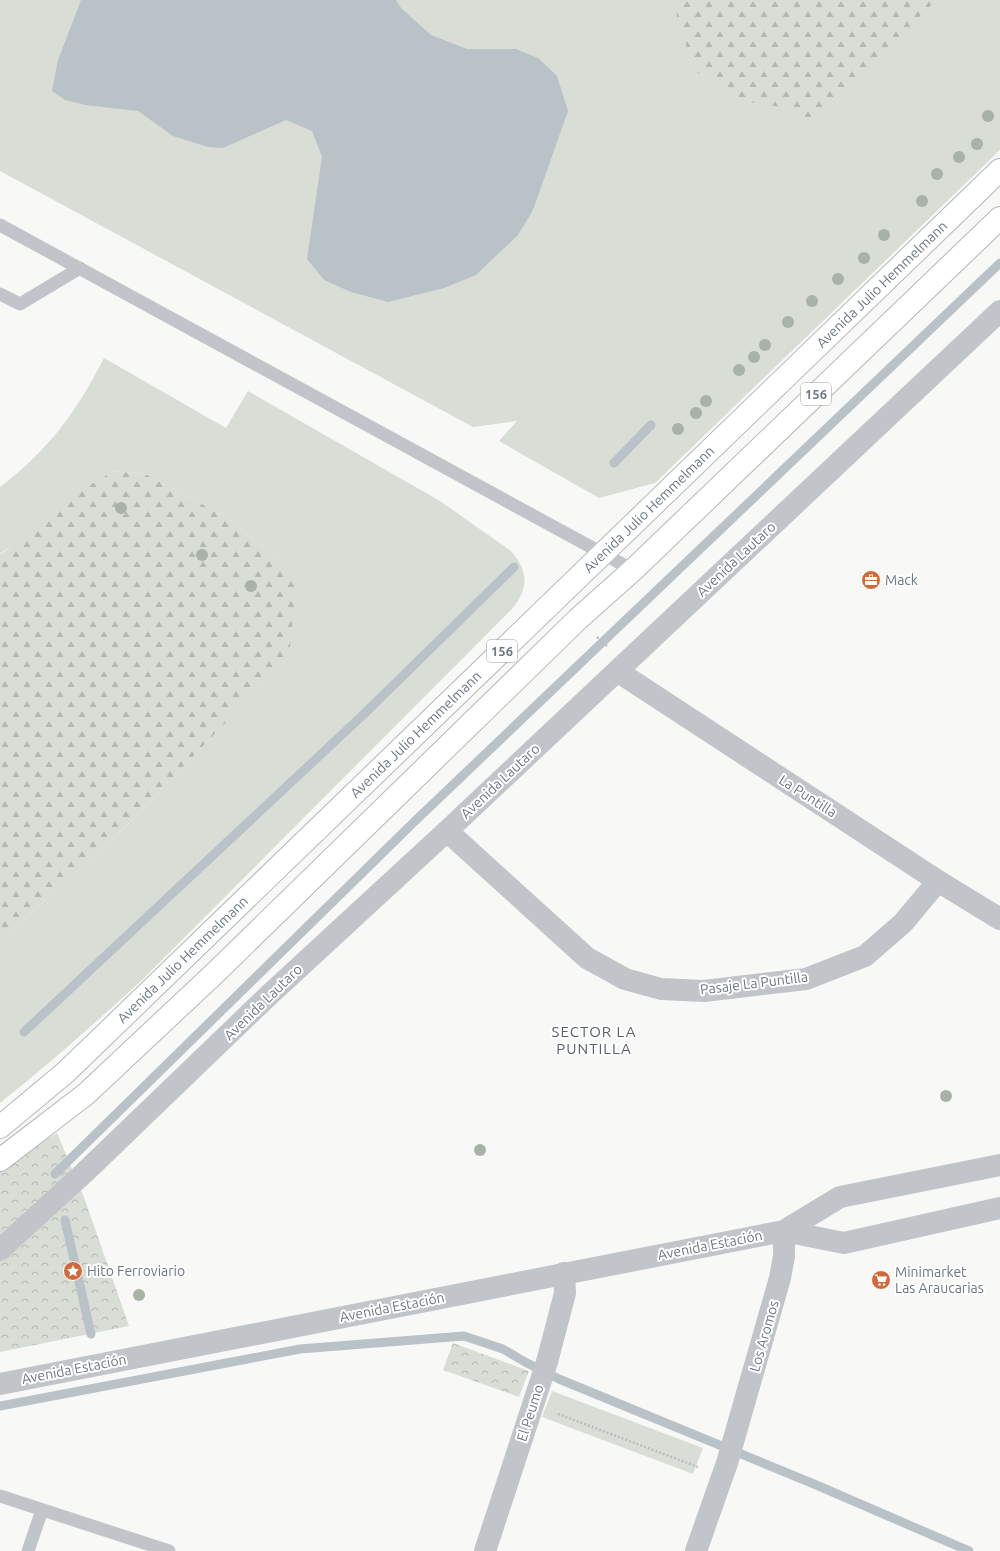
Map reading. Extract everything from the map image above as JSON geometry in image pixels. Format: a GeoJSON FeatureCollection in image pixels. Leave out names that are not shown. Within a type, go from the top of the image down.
{"type":"FeatureCollection","features":[{"type":"Feature","properties":{"kind":"highway","name":"Avenida Julio Hemmelmann"},"geometry":{"type":"LineString","coordinates":[[0,1126],[66,1072],[1000,170]]}},
{"type":"Feature","properties":{"kind":"highway","name":"156"},"geometry":{"type":"LineString","coordinates":[[0,1160],[86,1094],[226,962],[578,619],[633,570],[1000,218]]}},
{"type":"Feature","properties":{"kind":"street","name":"Avenida Lautaro"},"geometry":{"type":"LineString","coordinates":[[0,1250],[84,1173],[273,992],[447,831],[1000,311]]}},
{"type":"Feature","properties":{"kind":"street","name":"La Puntilla"},"geometry":{"type":"LineString","coordinates":[[617,671],[938,881],[1000,919]]}},
{"type":"Feature","properties":{"kind":"street","name":"Pasaje La Puntilla"},"geometry":{"type":"LineString","coordinates":[[447,831],[587,958],[625,979],[661,989],[704,991],[806,979],[865,956],[903,923],[938,881]]}},
{"type":"Feature","properties":{"kind":"street","name":"Avenida Estación"},"geometry":{"type":"LineString","coordinates":[[0,1384],[784,1231],[840,1196],[1000,1165]]}},
{"type":"Feature","properties":{"kind":"street","name":"Avenida Estación"},"geometry":{"type":"LineString","coordinates":[[784,1231],[844,1243],[1000,1208]]}},
{"type":"Feature","properties":{"kind":"street","name":"Los Aromos"},"geometry":{"type":"LineString","coordinates":[[724,1470],[780,1278],[784,1256],[784,1231]]}},
{"type":"Feature","properties":{"kind":"street","name":"El Peumo"},"geometry":{"type":"LineString","coordinates":[[485,1551],[544,1371],[565,1293],[564,1273]]}},
{"type":"Feature","properties":{"kind":"street"},"geometry":{"type":"LineString","coordinates":[[696,1551],[724,1470]]}},
{"type":"Feature","properties":{"kind":"lane"},"geometry":{"type":"LineString","coordinates":[[0,225],[633,570]]}},
{"type":"Feature","properties":{"kind":"lane"},"geometry":{"type":"LineString","coordinates":[[0,294],[20,304],[80,268]]}},
{"type":"Feature","properties":{"kind":"lane"},"geometry":{"type":"LineString","coordinates":[[0,1496],[169,1551]]}},
{"type":"Feature","properties":{"kind":"lane"},"geometry":{"type":"LineString","coordinates":[[28,1551],[42,1510]]}},
{"type":"Feature","properties":{"kind":"path"},"geometry":{"type":"LineString","coordinates":[[593,634],[611,650]]}},
{"type":"Feature","properties":{"kind":"path"},"geometry":{"type":"LineString","coordinates":[[534,1404],[724,1470]]}},
{"type":"Feature","properties":{"kind":"green space"},"geometry":{"type":"Polygon","coordinates":[[[0,0],[1000,0],[1000,150],[655,483],[599,498],[499,441],[517,421],[473,427],[0,171],[0,0]]]}},
{"type":"Feature","properties":{"kind":"green space"},"geometry":{"type":"Polygon","coordinates":[[[675,0],[936,0],[810,127],[781,107],[741,101],[694,70],[677,16],[675,0]]]}},
{"type":"Feature","properties":{"kind":"green space"},"geometry":{"type":"Polygon","coordinates":[[[104,358],[226,428],[248,391],[440,501],[511,551],[517,558],[524,573],[524,588],[517,603],[511,610],[141,981],[72,1043],[0,1103],[0,940],[126,826],[289,657],[280,561],[226,517],[145,474],[113,471],[0,554],[0,487],[33,459],[60,429],[72,413],[104,358]]]}},
{"type":"Feature","properties":{"kind":"green space"},"geometry":{"type":"Polygon","coordinates":[[[113,471],[145,474],[226,517],[280,561],[296,586],[289,657],[126,826],[0,940],[0,554],[53,508],[113,471]]]}},
{"type":"Feature","properties":{"kind":"green space"},"geometry":{"type":"Polygon","coordinates":[[[57,1133],[85,1200],[129,1326],[0,1352],[0,1168],[57,1133]]]}},
{"type":"Feature","properties":{"kind":"green space"},"geometry":{"type":"Polygon","coordinates":[[[453,1343],[529,1371],[519,1397],[443,1370],[453,1343]]]}},
{"type":"Feature","properties":{"kind":"green space"},"geometry":{"type":"Polygon","coordinates":[[[552,1391],[703,1448],[693,1474],[542,1417],[552,1391]]]}},
{"type":"Feature","properties":{"kind":"shaded area"},"geometry":{"type":"Polygon","coordinates":[[[81,0],[396,0],[401,8],[431,35],[467,49],[516,49],[538,58],[557,76],[568,111],[533,210],[518,235],[476,275],[444,288],[388,302],[351,292],[324,280],[307,259],[322,157],[312,131],[286,120],[223,148],[208,147],[173,136],[138,111],[85,105],[65,100],[52,91],[58,60],[81,0]]]}},
{"type":"Feature","properties":{"kind":"waterway"},"geometry":{"type":"LineString","coordinates":[[55,1174],[414,822],[1000,263]]}},
{"type":"Feature","properties":{"kind":"waterway"},"geometry":{"type":"LineString","coordinates":[[614,463],[651,425]]}},
{"type":"Feature","properties":{"kind":"waterway"},"geometry":{"type":"LineString","coordinates":[[24,1032],[364,714],[514,567]]}},
{"type":"Feature","properties":{"kind":"waterway"},"geometry":{"type":"LineString","coordinates":[[65,1220],[91,1334]]}},
{"type":"Feature","properties":{"kind":"waterway"},"geometry":{"type":"LineString","coordinates":[[0,1406],[300,1349],[464,1336],[503,1349],[559,1379],[814,1484],[969,1551]]}},
{"type":"Feature","properties":{"kind":"place","name":"Mack"},"geometry":{"type":"Point","coordinates":[871,580]}},
{"type":"Feature","properties":{"kind":"place","name":"Hito Ferroviario"},"geometry":{"type":"Point","coordinates":[73,1271]}},
{"type":"Feature","properties":{"kind":"place","name":"Minimarket Las Araucarias"},"geometry":{"type":"Point","coordinates":[881,1280]}},
{"type":"Feature","properties":{"kind":"district","name":"SECTOR LA PUNTILLA"},"geometry":{"type":"Point","coordinates":[594,1040]}}]}
